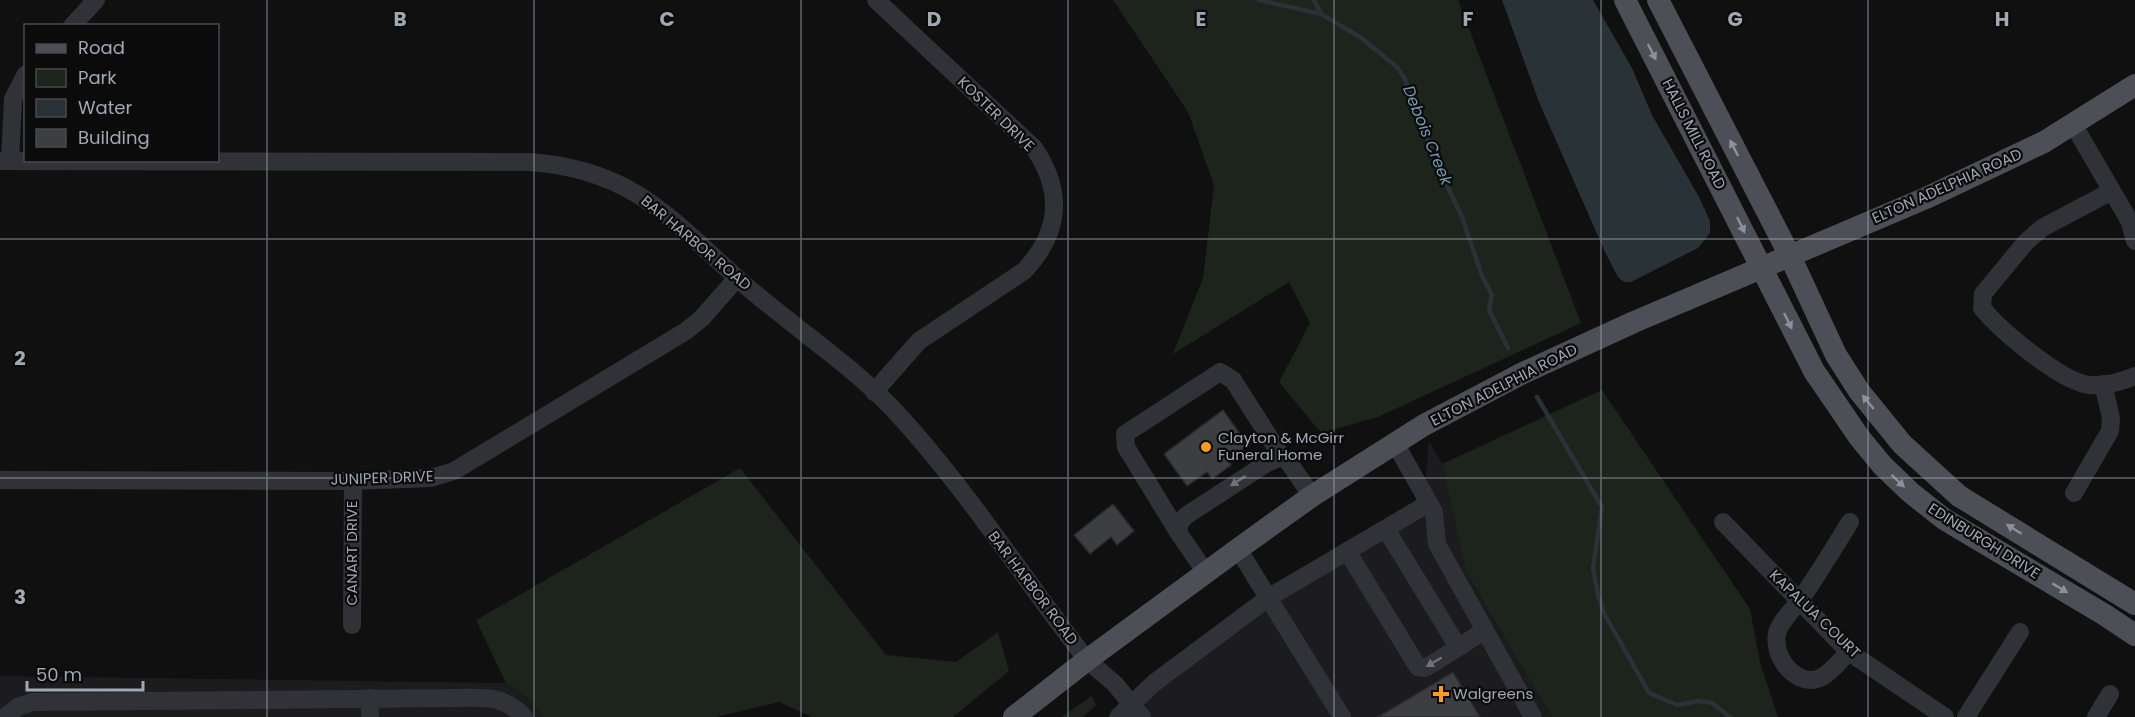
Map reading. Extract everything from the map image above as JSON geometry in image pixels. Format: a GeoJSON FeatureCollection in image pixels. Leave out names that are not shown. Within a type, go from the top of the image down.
{"type":"FeatureCollection","features":[{"type":"Feature","properties":{"kind":"main road","name":"HALLS MILL ROAD"},"geometry":{"type":"LineString","coordinates":[[1625,0],[1762,268]]}},
{"type":"Feature","properties":{"kind":"main road","name":"HALLS MILL ROAD"},"geometry":{"type":"LineString","coordinates":[[1658,0],[1790,256]]}},
{"type":"Feature","properties":{"kind":"main road","name":"ELTON ADELPHIA ROAD"},"geometry":{"type":"LineString","coordinates":[[1014,717],[1087,660],[1312,496],[1458,406],[1634,322],[1926,198],[2044,142],[2135,85]]}},
{"type":"Feature","properties":{"kind":"main road","name":"EDINBURGH DRIVE"},"geometry":{"type":"LineString","coordinates":[[1790,256],[1846,374],[1902,444],[1959,496],[2135,604]]}},
{"type":"Feature","properties":{"kind":"main road","name":"EDINBURGH DRIVE"},"geometry":{"type":"LineString","coordinates":[[1762,268],[1814,371],[1836,405],[1882,465],[1910,492],[1944,519],[2135,635]]}},
{"type":"Feature","properties":{"kind":"street"},"geometry":{"type":"LineString","coordinates":[[74,24],[96,0]]}},
{"type":"Feature","properties":{"kind":"street","name":"KOSTER DRIVE"},"geometry":{"type":"LineString","coordinates":[[874,392],[918,341],[1024,271],[1044,246],[1051,228],[1054,201],[1051,179],[1044,162],[1034,148],[876,0]]}},
{"type":"Feature","properties":{"kind":"street"},"geometry":{"type":"LineString","coordinates":[[5,161],[13,99],[24,78]]}},
{"type":"Feature","properties":{"kind":"street"},"geometry":{"type":"LineString","coordinates":[[2073,124],[2130,222],[2135,241]]}},
{"type":"Feature","properties":{"kind":"street","name":"BAR HARBOR ROAD"},"geometry":{"type":"LineString","coordinates":[[5,161],[24,161]]}},
{"type":"Feature","properties":{"kind":"street","name":"BAR HARBOR ROAD"},"geometry":{"type":"LineString","coordinates":[[219,162],[551,163],[592,172],[648,200],[890,407],[930,451],[1087,660],[1115,684],[1137,711]]}},
{"type":"Feature","properties":{"kind":"street"},"geometry":{"type":"LineString","coordinates":[[2112,190],[2042,228],[2025,243],[1983,294],[1982,308],[1991,320],[2056,372],[2088,385],[2117,383],[2135,376]]}},
{"type":"Feature","properties":{"kind":"street","name":"JUNIPER DRIVE"},"geometry":{"type":"LineString","coordinates":[[0,480],[352,481],[431,478],[454,471],[686,331],[702,318],[737,278]]}},
{"type":"Feature","properties":{"kind":"street"},"geometry":{"type":"LineString","coordinates":[[1206,573],[1126,447],[1125,435],[1220,372],[1233,380],[1281,457],[1287,460],[1312,496]]}},
{"type":"Feature","properties":{"kind":"street"},"geometry":{"type":"LineString","coordinates":[[2074,493],[2110,431],[2111,418],[2103,384]]}},
{"type":"Feature","properties":{"kind":"street"},"geometry":{"type":"LineString","coordinates":[[1395,443],[1434,512],[1437,544],[1533,717]]}},
{"type":"Feature","properties":{"kind":"street"},"geometry":{"type":"LineString","coordinates":[[1178,532],[1180,522],[1187,515],[1267,463],[1281,457]]}},
{"type":"Feature","properties":{"kind":"street","name":"CANART DRIVE"},"geometry":{"type":"LineString","coordinates":[[352,481],[352,625]]}},
{"type":"Feature","properties":{"kind":"street"},"geometry":{"type":"LineString","coordinates":[[1118,717],[1137,711],[1154,683],[1268,598],[1429,503]]}},
{"type":"Feature","properties":{"kind":"street","name":"KAPALUA COURT"},"geometry":{"type":"LineString","coordinates":[[1723,522],[1849,652],[1945,717]]}},
{"type":"Feature","properties":{"kind":"street"},"geometry":{"type":"LineString","coordinates":[[1849,652],[1821,679],[1814,682],[1801,678],[1783,664],[1776,647],[1778,630],[1800,601],[1850,522]]}},
{"type":"Feature","properties":{"kind":"street"},"geometry":{"type":"LineString","coordinates":[[1386,529],[1458,647]]}},
{"type":"Feature","properties":{"kind":"street"},"geometry":{"type":"LineString","coordinates":[[1238,549],[1342,717]]}},
{"type":"Feature","properties":{"kind":"street"},"geometry":{"type":"LineString","coordinates":[[1347,551],[1418,668],[1432,664],[1484,631]]}},
{"type":"Feature","properties":{"kind":"street"},"geometry":{"type":"LineString","coordinates":[[1966,717],[2020,632]]}},
{"type":"Feature","properties":{"kind":"street"},"geometry":{"type":"LineString","coordinates":[[2096,717],[2110,694]]}},
{"type":"Feature","properties":{"kind":"street"},"geometry":{"type":"LineString","coordinates":[[370,698],[370,717]]}},
{"type":"Feature","properties":{"kind":"street"},"geometry":{"type":"LineString","coordinates":[[5,717],[18,707],[32,702],[78,709],[257,708],[370,698],[490,698],[511,705],[524,717]]}},
{"type":"Feature","properties":{"kind":"shaded area"},"geometry":{"type":"Polygon","coordinates":[[[1429,441],[1442,464],[1466,572],[1552,717],[1141,717],[1133,705],[1268,598],[1423,507],[1429,441]]]}},
{"type":"Feature","properties":{"kind":"shaded area"},"geometry":{"type":"Polygon","coordinates":[[[0,676],[506,683],[529,698],[543,717],[0,717],[0,676]]]}},
{"type":"Feature","properties":{"kind":"green space"},"geometry":{"type":"Polygon","coordinates":[[[1113,0],[1458,0],[1581,323],[1378,417],[1321,433],[1279,382],[1310,323],[1289,282],[1173,354],[1203,278],[1214,185],[1188,112],[1113,0]]]}},
{"type":"Feature","properties":{"kind":"green space"},"geometry":{"type":"Polygon","coordinates":[[[1602,390],[1750,609],[1760,662],[1778,717],[1552,717],[1466,572],[1442,464],[1602,390]]]}},
{"type":"Feature","properties":{"kind":"green space"},"geometry":{"type":"Polygon","coordinates":[[[740,468],[886,655],[956,662],[998,632],[1009,671],[953,717],[812,717],[779,702],[716,717],[543,717],[529,698],[506,683],[476,620],[740,468]]]}},
{"type":"Feature","properties":{"kind":"green space"},"geometry":{"type":"Polygon","coordinates":[[[1092,696],[1096,705],[1083,717],[1061,717],[1092,696]]]}},
{"type":"Feature","properties":{"kind":"water"},"geometry":{"type":"Polygon","coordinates":[[[1502,0],[1593,0],[1632,68],[1652,115],[1699,197],[1710,221],[1710,233],[1698,248],[1631,282],[1624,282],[1618,277],[1539,102],[1502,0]]]}},
{"type":"Feature","properties":{"kind":"building"},"geometry":{"type":"Polygon","coordinates":[[[1223,410],[1248,445],[1228,460],[1231,465],[1212,479],[1207,472],[1187,486],[1164,454],[1223,410]]]}},
{"type":"Feature","properties":{"kind":"building"},"geometry":{"type":"Polygon","coordinates":[[[1113,504],[1134,531],[1117,545],[1111,537],[1090,554],[1074,535],[1113,504]]]}},
{"type":"Feature","properties":{"kind":"building","name":"Walgreens"},"geometry":{"type":"Polygon","coordinates":[[[1453,672],[1480,717],[1378,717],[1453,672]]]}},
{"type":"Feature","properties":{"kind":"waterway","name":"Debois Creek"},"geometry":{"type":"LineString","coordinates":[[1259,0],[1321,14],[1360,37],[1397,67],[1405,79],[1437,164],[1462,217],[1482,276],[1492,295],[1489,310],[1508,348]]}},
{"type":"Feature","properties":{"kind":"waterway"},"geometry":{"type":"LineString","coordinates":[[1314,0],[1321,14]]}},
{"type":"Feature","properties":{"kind":"waterway","name":"Debois Creek"},"geometry":{"type":"LineString","coordinates":[[1537,397],[1602,507],[1593,568],[1598,595],[1604,613],[1649,693],[1677,705],[1698,701],[1712,703],[1730,717]]}},
{"type":"Feature","properties":{"kind":"place","name":"Clayton & McGirr Funeral Home"},"geometry":{"type":"Point","coordinates":[1206,447]}},
{"type":"Feature","properties":{"kind":"place","name":"Walgreens"},"geometry":{"type":"Point","coordinates":[1441,694]}}]}
